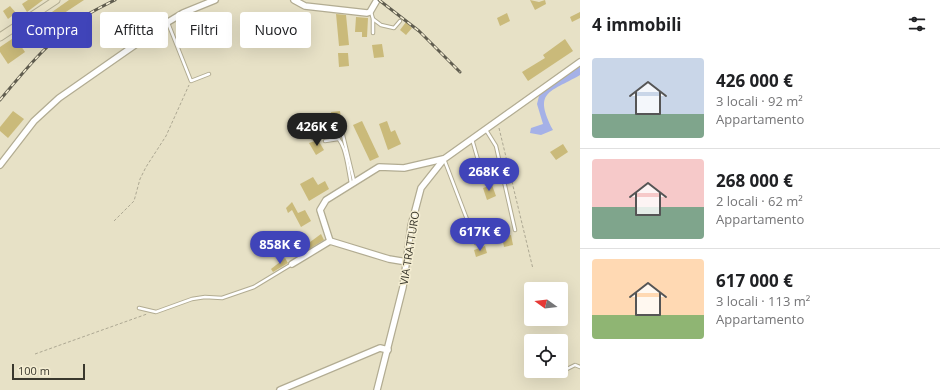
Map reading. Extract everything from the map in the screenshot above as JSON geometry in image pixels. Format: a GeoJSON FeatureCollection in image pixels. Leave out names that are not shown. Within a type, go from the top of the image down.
{"type":"FeatureCollection","features":[{"type":"Feature","properties":{"kind":"main road"},"geometry":{"type":"LineString","coordinates":[[0,37],[56,0]]}},
{"type":"Feature","properties":{"kind":"street"},"geometry":{"type":"LineString","coordinates":[[168,22],[183,13],[214,0]]}},
{"type":"Feature","properties":{"kind":"street"},"geometry":{"type":"LineString","coordinates":[[294,0],[305,6],[363,13],[371,10],[378,0]]}},
{"type":"Feature","properties":{"kind":"street"},"geometry":{"type":"LineString","coordinates":[[0,165],[34,121],[59,98],[131,48]]}},
{"type":"Feature","properties":{"kind":"street","name":"VIA TRATTURO"},"geometry":{"type":"LineString","coordinates":[[377,390],[403,287],[415,205],[421,188],[430,174],[444,159],[580,62]]}},
{"type":"Feature","properties":{"kind":"street"},"geometry":{"type":"LineString","coordinates":[[330,241],[320,210],[326,200],[379,167],[404,168],[444,159]]}},
{"type":"Feature","properties":{"kind":"street"},"geometry":{"type":"LineString","coordinates":[[428,163],[430,174]]}},
{"type":"Feature","properties":{"kind":"street"},"geometry":{"type":"LineString","coordinates":[[292,264],[330,241],[389,259],[407,262]]}},
{"type":"Feature","properties":{"kind":"street"},"geometry":{"type":"LineString","coordinates":[[280,390],[380,348],[388,350]]}},
{"type":"Feature","properties":{"kind":"lane"},"geometry":{"type":"LineString","coordinates":[[371,10],[373,19],[373,33]]}},
{"type":"Feature","properties":{"kind":"lane"},"geometry":{"type":"LineString","coordinates":[[373,19],[389,28],[394,28],[400,22]]}},
{"type":"Feature","properties":{"kind":"lane"},"geometry":{"type":"LineString","coordinates":[[168,22],[191,81],[209,74]]}},
{"type":"Feature","properties":{"kind":"lane"},"geometry":{"type":"LineString","coordinates":[[341,127],[352,183]]}},
{"type":"Feature","properties":{"kind":"lane"},"geometry":{"type":"LineString","coordinates":[[485,130],[496,146],[515,230]]}},
{"type":"Feature","properties":{"kind":"lane"},"geometry":{"type":"LineString","coordinates":[[312,138],[330,135],[342,142],[352,183]]}},
{"type":"Feature","properties":{"kind":"lane"},"geometry":{"type":"LineString","coordinates":[[325,141],[339,139]]}},
{"type":"Feature","properties":{"kind":"lane"},"geometry":{"type":"LineString","coordinates":[[472,139],[484,181]]}},
{"type":"Feature","properties":{"kind":"lane"},"geometry":{"type":"LineString","coordinates":[[444,159],[476,243]]}},
{"type":"Feature","properties":{"kind":"lane"},"geometry":{"type":"LineString","coordinates":[[139,308],[156,312],[192,299],[205,297],[222,298],[254,287],[292,264]]}},
{"type":"Feature","properties":{"kind":"lane"},"geometry":{"type":"LineString","coordinates":[[568,368],[575,365],[580,367]]}},
{"type":"Feature","properties":{"kind":"path"},"geometry":{"type":"LineString","coordinates":[[114,221],[134,201],[140,179],[166,136],[191,81]]}},
{"type":"Feature","properties":{"kind":"path"},"geometry":{"type":"LineString","coordinates":[[497,121],[533,269]]}},
{"type":"Feature","properties":{"kind":"path"},"geometry":{"type":"LineString","coordinates":[[35,354],[98,330],[156,312]]}},
{"type":"Feature","properties":{"kind":"shaded area"},"geometry":{"type":"Polygon","coordinates":[[[580,64],[580,75],[547,95],[544,107],[553,130],[541,135],[530,133],[531,128],[543,124],[537,104],[540,92],[580,64]]]}},
{"type":"Feature","properties":{"kind":"building"},"geometry":{"type":"Polygon","coordinates":[[[28,0],[43,0],[27,12],[22,4],[28,0]]]}},
{"type":"Feature","properties":{"kind":"building"},"geometry":{"type":"Polygon","coordinates":[[[69,0],[84,0],[66,12],[52,12],[69,0]]]}},
{"type":"Feature","properties":{"kind":"building"},"geometry":{"type":"Polygon","coordinates":[[[530,0],[539,2],[545,0],[546,4],[535,10],[530,0]]]}},
{"type":"Feature","properties":{"kind":"building"},"geometry":{"type":"Polygon","coordinates":[[[10,6],[15,12],[12,12],[12,16],[8,19],[3,11],[10,6]]]}},
{"type":"Feature","properties":{"kind":"building"},"geometry":{"type":"Polygon","coordinates":[[[580,12],[580,18],[572,22],[570,17],[580,12]]]}},
{"type":"Feature","properties":{"kind":"building"},"geometry":{"type":"Polygon","coordinates":[[[507,13],[510,21],[500,26],[497,18],[507,13]]]}},
{"type":"Feature","properties":{"kind":"building"},"geometry":{"type":"Polygon","coordinates":[[[336,14],[346,15],[349,45],[339,46],[336,14]]]}},
{"type":"Feature","properties":{"kind":"building"},"geometry":{"type":"Polygon","coordinates":[[[356,17],[368,18],[367,37],[362,37],[362,32],[355,32],[356,17]]]}},
{"type":"Feature","properties":{"kind":"building"},"geometry":{"type":"Polygon","coordinates":[[[406,22],[412,28],[406,35],[400,30],[406,22]]]}},
{"type":"Feature","properties":{"kind":"building"},"geometry":{"type":"Polygon","coordinates":[[[12,39],[12,48],[22,48],[25,52],[8,64],[0,52],[0,47],[12,39]]]}},
{"type":"Feature","properties":{"kind":"building"},"geometry":{"type":"Polygon","coordinates":[[[565,39],[573,51],[528,81],[522,72],[545,58],[543,55],[565,39]]]}},
{"type":"Feature","properties":{"kind":"building"},"geometry":{"type":"Polygon","coordinates":[[[382,44],[384,57],[374,58],[372,45],[382,44]]]}},
{"type":"Feature","properties":{"kind":"building"},"geometry":{"type":"Polygon","coordinates":[[[338,53],[348,53],[349,66],[339,67],[338,53]]]}},
{"type":"Feature","properties":{"kind":"building"},"geometry":{"type":"Polygon","coordinates":[[[13,111],[24,119],[8,138],[0,131],[0,127],[13,111]]]}},
{"type":"Feature","properties":{"kind":"building"},"geometry":{"type":"Polygon","coordinates":[[[340,111],[342,124],[333,126],[331,112],[340,111]]]}},
{"type":"Feature","properties":{"kind":"building"},"geometry":{"type":"Polygon","coordinates":[[[362,121],[379,157],[370,161],[353,125],[362,121]]]}},
{"type":"Feature","properties":{"kind":"building"},"geometry":{"type":"Polygon","coordinates":[[[387,121],[391,132],[395,130],[401,144],[388,150],[379,124],[387,121]]]}},
{"type":"Feature","properties":{"kind":"building"},"geometry":{"type":"Polygon","coordinates":[[[318,140],[324,150],[316,155],[309,143],[318,140]]]}},
{"type":"Feature","properties":{"kind":"building"},"geometry":{"type":"Polygon","coordinates":[[[563,144],[568,152],[556,160],[550,152],[563,144]]]}},
{"type":"Feature","properties":{"kind":"building"},"geometry":{"type":"Polygon","coordinates":[[[313,177],[318,185],[325,181],[329,189],[309,201],[300,184],[313,177]]]}},
{"type":"Feature","properties":{"kind":"building"},"geometry":{"type":"Polygon","coordinates":[[[492,185],[496,196],[487,200],[483,188],[492,185]]]}},
{"type":"Feature","properties":{"kind":"building"},"geometry":{"type":"Polygon","coordinates":[[[292,202],[298,213],[305,210],[311,221],[301,227],[292,210],[288,213],[286,208],[292,202]]]}},
{"type":"Feature","properties":{"kind":"building"},"geometry":{"type":"Polygon","coordinates":[[[321,234],[324,240],[309,249],[306,245],[321,234]]]}},
{"type":"Feature","properties":{"kind":"building"},"geometry":{"type":"Polygon","coordinates":[[[511,235],[513,245],[504,247],[502,237],[511,235]]]}},
{"type":"Feature","properties":{"kind":"building"},"geometry":{"type":"Polygon","coordinates":[[[485,246],[487,253],[476,257],[474,250],[485,246]]]}},
{"type":"Feature","properties":{"kind":"building"},"geometry":{"type":"Polygon","coordinates":[[[285,258],[288,263],[273,272],[271,269],[285,258]]]}},
{"type":"Feature","properties":{"kind":"railway"},"geometry":{"type":"LineString","coordinates":[[0,100],[19,77],[61,34],[85,16],[115,0]]}},
{"type":"Feature","properties":{"kind":"railway"},"geometry":{"type":"LineString","coordinates":[[379,0],[419,31],[460,72]]}}]}
